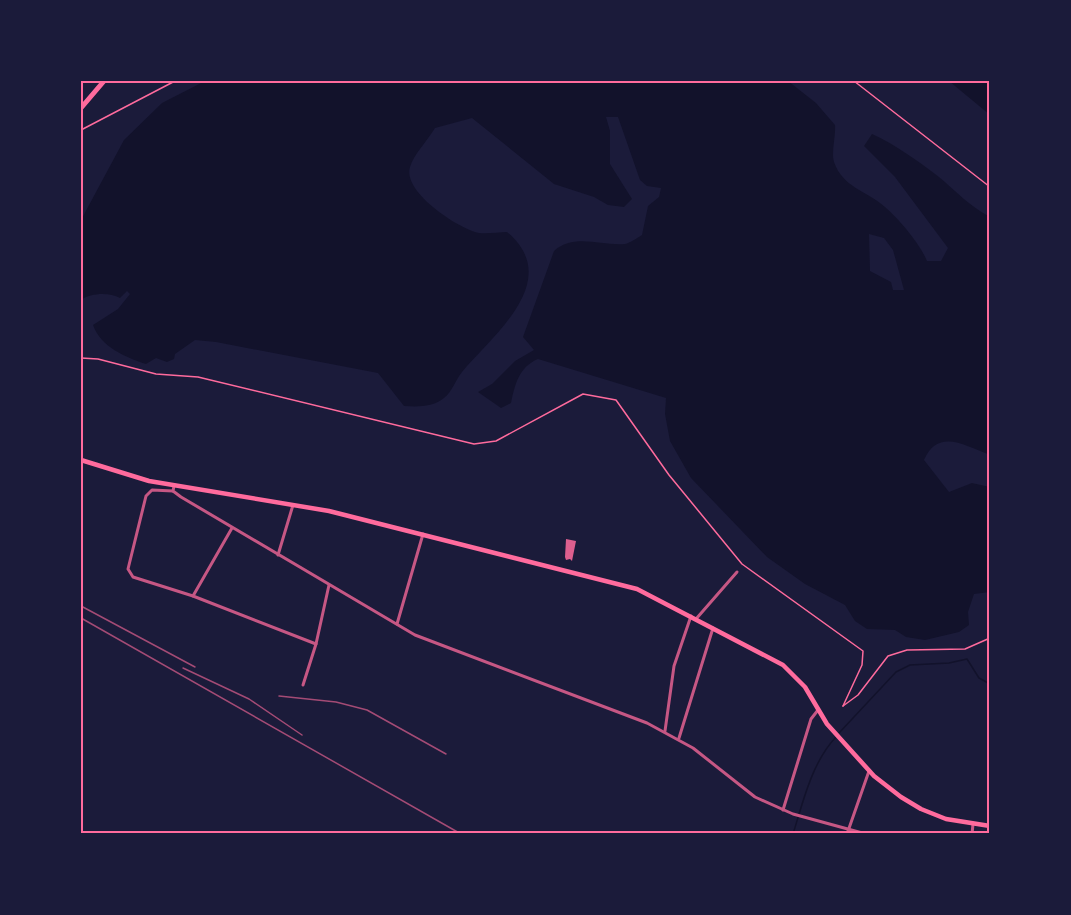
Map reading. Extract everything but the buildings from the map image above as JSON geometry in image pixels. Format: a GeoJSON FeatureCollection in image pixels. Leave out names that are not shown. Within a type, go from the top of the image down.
{"type":"FeatureCollection","features":[{"type":"Feature","properties":{"kind":"highway"},"geometry":{"type":"LineString","coordinates":[[81,108],[104,81]]}},
{"type":"Feature","properties":{"kind":"main road"},"geometry":{"type":"LineString","coordinates":[[81,460],[173,489],[294,503],[423,534],[553,569],[621,583],[652,595],[783,665],[805,687],[833,730],[869,771],[890,790],[921,809],[974,824],[990,826]]}},
{"type":"Feature","properties":{"kind":"street"},"geometry":{"type":"LineString","coordinates":[[316,644],[193,596],[133,577],[128,569],[146,496],[152,490],[173,489],[232,528],[415,635],[584,697],[665,732],[679,739],[755,797],[793,814],[866,834]]}},
{"type":"Feature","properties":{"kind":"street"},"geometry":{"type":"LineString","coordinates":[[278,555],[294,503]]}},
{"type":"Feature","properties":{"kind":"street"},"geometry":{"type":"LineString","coordinates":[[193,596],[232,528]]}},
{"type":"Feature","properties":{"kind":"street"},"geometry":{"type":"LineString","coordinates":[[397,624],[423,534]]}},
{"type":"Feature","properties":{"kind":"street"},"geometry":{"type":"LineString","coordinates":[[696,619],[737,572]]}},
{"type":"Feature","properties":{"kind":"street"},"geometry":{"type":"LineString","coordinates":[[303,685],[316,644],[328,585]]}},
{"type":"Feature","properties":{"kind":"street"},"geometry":{"type":"LineString","coordinates":[[665,732],[674,666],[691,616]]}},
{"type":"Feature","properties":{"kind":"street"},"geometry":{"type":"LineString","coordinates":[[679,739],[713,628]]}},
{"type":"Feature","properties":{"kind":"street"},"geometry":{"type":"LineString","coordinates":[[783,810],[812,719],[818,710]]}},
{"type":"Feature","properties":{"kind":"street"},"geometry":{"type":"LineString","coordinates":[[847,834],[864,777],[869,771]]}},
{"type":"Feature","properties":{"kind":"street"},"geometry":{"type":"LineString","coordinates":[[972,834],[974,824]]}},
{"type":"Feature","properties":{"kind":"path"},"geometry":{"type":"LineString","coordinates":[[81,130],[176,81]]}},
{"type":"Feature","properties":{"kind":"path"},"geometry":{"type":"LineString","coordinates":[[854,81],[990,187]]}},
{"type":"Feature","properties":{"kind":"path"},"geometry":{"type":"LineString","coordinates":[[81,358],[98,359],[156,374],[198,377],[474,444],[496,441],[583,394],[616,400],[669,475],[742,564],[864,651],[862,665],[843,706],[858,695],[888,656],[907,650],[965,649],[990,638]]}},
{"type":"Feature","properties":{"kind":"shaded area"},"geometry":{"type":"Polygon","coordinates":[[[205,81],[788,81],[816,103],[835,125],[833,158],[843,178],[891,212],[903,225],[927,261],[941,261],[948,248],[895,177],[864,146],[872,134],[915,159],[990,217],[990,455],[961,444],[944,442],[930,450],[924,460],[949,492],[972,483],[990,487],[990,592],[974,594],[968,612],[969,625],[959,632],[925,640],[906,637],[895,630],[867,629],[855,621],[845,605],[805,584],[767,557],[691,478],[670,441],[665,414],[666,398],[538,359],[522,371],[511,403],[501,408],[478,392],[492,384],[515,361],[534,350],[523,337],[554,251],[579,241],[625,244],[642,235],[648,206],[659,197],[661,188],[647,186],[640,180],[618,117],[606,117],[610,131],[610,164],[632,199],[624,207],[608,205],[594,197],[554,184],[472,118],[435,128],[415,157],[410,167],[410,177],[423,198],[446,217],[470,230],[479,233],[507,232],[523,250],[529,269],[526,287],[518,306],[440,401],[430,405],[404,406],[378,373],[216,342],[195,340],[175,354],[174,359],[167,362],[156,358],[146,364],[115,350],[102,339],[93,325],[118,309],[130,294],[127,291],[120,298],[105,294],[81,300],[81,220],[124,140],[162,103],[205,81]],[[869,234],[870,271],[891,282],[893,290],[904,290],[893,250],[884,238],[869,234]]]}},
{"type":"Feature","properties":{"kind":"shaded area"},"geometry":{"type":"Polygon","coordinates":[[[949,81],[990,81],[990,115],[949,81]]]}},
{"type":"Feature","properties":{"kind":"waterway"},"geometry":{"type":"LineString","coordinates":[[839,733],[896,672],[910,665],[949,663],[967,659],[979,678],[990,684]]}},
{"type":"Feature","properties":{"kind":"waterway"},"geometry":{"type":"LineString","coordinates":[[793,834],[814,770],[836,737]]}},
{"type":"Feature","properties":{"kind":"railway"},"geometry":{"type":"LineString","coordinates":[[81,606],[195,667]]}},
{"type":"Feature","properties":{"kind":"railway"},"geometry":{"type":"LineString","coordinates":[[81,618],[461,834]]}},
{"type":"Feature","properties":{"kind":"railway"},"geometry":{"type":"LineString","coordinates":[[183,668],[249,699],[302,735]]}},
{"type":"Feature","properties":{"kind":"railway"},"geometry":{"type":"LineString","coordinates":[[279,696],[336,702],[367,710],[446,754]]}}]}
